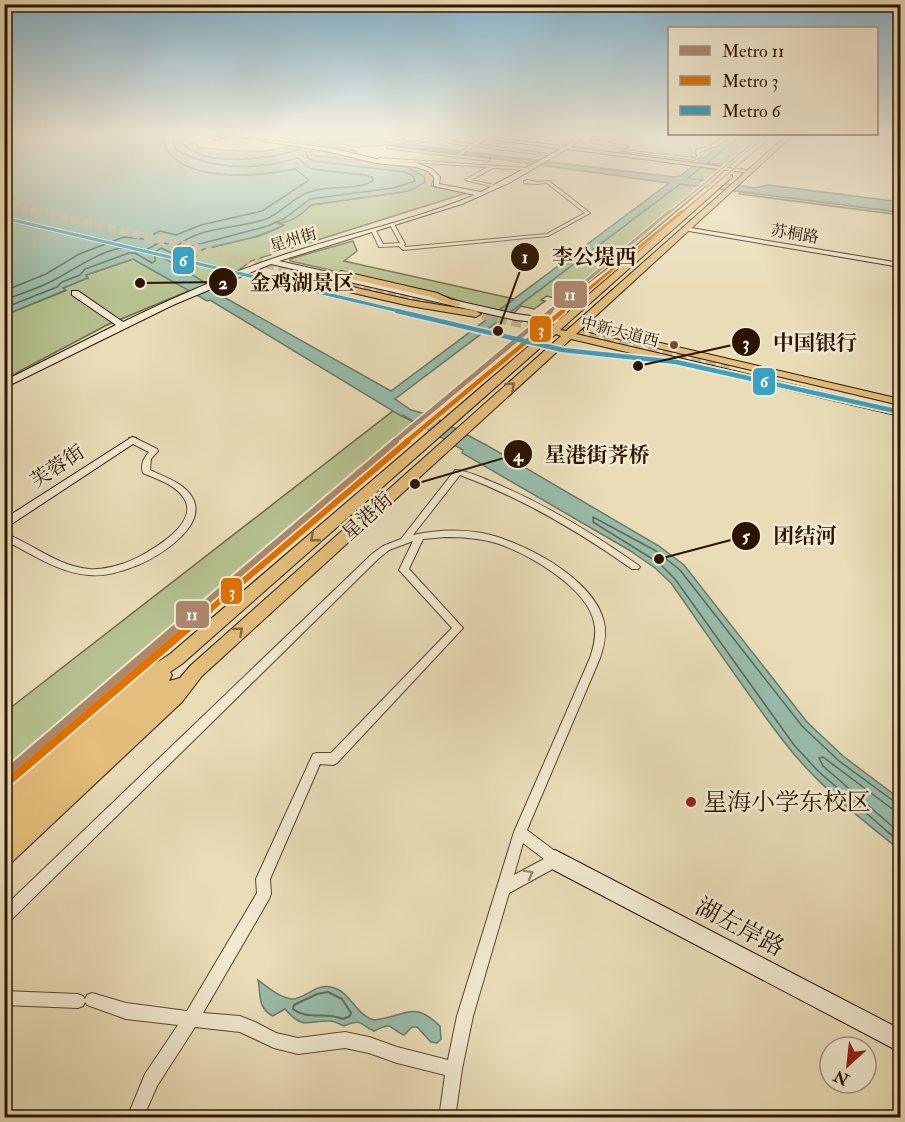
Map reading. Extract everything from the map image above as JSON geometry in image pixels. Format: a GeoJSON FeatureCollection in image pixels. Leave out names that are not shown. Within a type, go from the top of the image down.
{"type":"FeatureCollection","features":[{"type":"Feature","properties":{"kind":"main road","name":"星港街"},"geometry":{"type":"LineString","coordinates":[[4,801],[147,678],[176,659],[714,190],[720,188]]}},
{"type":"Feature","properties":{"kind":"main road","name":"星港街"},"geometry":{"type":"LineString","coordinates":[[4,854],[176,696],[196,671],[687,227],[724,188]]}},
{"type":"Feature","properties":{"kind":"main road"},"geometry":{"type":"LineString","coordinates":[[341,274],[434,295],[459,305]]}},
{"type":"Feature","properties":{"kind":"main road"},"geometry":{"type":"LineString","coordinates":[[326,284],[410,303],[476,314]]}},
{"type":"Feature","properties":{"kind":"main road","name":"中新大道西"},"geometry":{"type":"LineString","coordinates":[[561,323],[900,402]]}},
{"type":"Feature","properties":{"kind":"main road","name":"中新大道西"},"geometry":{"type":"LineString","coordinates":[[552,331],[900,413]]}},
{"type":"Feature","properties":{"kind":"main road"},"geometry":{"type":"LineString","coordinates":[[730,366],[900,402]]}},
{"type":"Feature","properties":{"kind":"main road"},"geometry":{"type":"LineString","coordinates":[[4,818],[149,691],[176,659]]}},
{"type":"Feature","properties":{"kind":"main road"},"geometry":{"type":"LineString","coordinates":[[4,834],[158,698],[196,671]]}},
{"type":"Feature","properties":{"kind":"street"},"geometry":{"type":"LineString","coordinates":[[453,188],[482,194]]}},
{"type":"Feature","properties":{"kind":"street","name":"星州街"},"geometry":{"type":"LineString","coordinates":[[4,385],[120,324],[265,263],[392,225],[495,188]]}},
{"type":"Feature","properties":{"kind":"street"},"geometry":{"type":"LineString","coordinates":[[392,225],[403,244],[401,244],[403,249],[548,235],[588,213],[556,188]]}},
{"type":"Feature","properties":{"kind":"street","name":"苏桐路"},"geometry":{"type":"LineString","coordinates":[[687,227],[900,263]]}},
{"type":"Feature","properties":{"kind":"street"},"geometry":{"type":"LineString","coordinates":[[373,230],[381,246],[401,244]]}},
{"type":"Feature","properties":{"kind":"street","name":"中新大道西"},"geometry":{"type":"LineString","coordinates":[[265,263],[459,305],[552,331]]}},
{"type":"Feature","properties":{"kind":"street","name":"中新大道西"},"geometry":{"type":"LineString","coordinates":[[265,263],[476,314],[489,314]]}},
{"type":"Feature","properties":{"kind":"street"},"geometry":{"type":"LineString","coordinates":[[75,293],[120,324]]}},
{"type":"Feature","properties":{"kind":"street","name":"中新大道西"},"geometry":{"type":"LineString","coordinates":[[513,320],[561,323]]}},
{"type":"Feature","properties":{"kind":"street"},"geometry":{"type":"LineString","coordinates":[[4,536],[67,567],[89,572],[114,570],[167,544],[183,530],[191,513],[189,499],[174,484],[146,471],[147,459],[154,451],[132,440]]}},
{"type":"Feature","properties":{"kind":"street","name":"芙蓉街"},"geometry":{"type":"LineString","coordinates":[[4,525],[132,440]]}},
{"type":"Feature","properties":{"kind":"street"},"geometry":{"type":"LineString","coordinates":[[403,542],[458,472],[501,488],[561,519],[597,540],[634,567]]}},
{"type":"Feature","properties":{"kind":"street"},"geometry":{"type":"LineString","coordinates":[[4,916],[386,548],[419,538],[442,535],[481,536],[528,553],[562,574],[579,590],[598,617],[600,638],[595,658],[520,832],[465,1016],[447,1118]]}},
{"type":"Feature","properties":{"kind":"street"},"geometry":{"type":"LineString","coordinates":[[135,1118],[151,1080],[190,1021],[264,894],[263,879],[317,758],[333,759],[458,628],[404,570],[419,538]]}},
{"type":"Feature","properties":{"kind":"street"},"geometry":{"type":"LineString","coordinates":[[504,888],[555,860],[520,832]]}},
{"type":"Feature","properties":{"kind":"street","name":"湖左岸路"},"geometry":{"type":"LineString","coordinates":[[555,860],[900,1041]]}},
{"type":"Feature","properties":{"kind":"street"},"geometry":{"type":"LineString","coordinates":[[4,998],[85,1000],[126,1011],[190,1021],[240,1024],[274,1040],[298,1046],[345,1040],[369,1044],[397,1055],[454,1069]]}},
{"type":"Feature","properties":{"kind":"shaded area"},"geometry":{"type":"Polygon","coordinates":[[[411,188],[446,188],[470,192],[251,261],[239,270],[107,325],[5,379],[5,315],[65,291],[63,288],[88,278],[86,275],[133,259],[159,274],[177,268],[158,255],[162,254],[179,264],[192,260],[195,256],[185,254],[259,236],[278,228],[275,224],[303,212],[311,205],[403,192],[411,188]]]}},
{"type":"Feature","properties":{"kind":"shaded area"},"geometry":{"type":"Polygon","coordinates":[[[674,188],[703,188],[626,254],[564,301],[547,296],[541,300],[545,301],[534,309],[521,306],[514,313],[484,309],[445,296],[290,261],[290,259],[353,241],[357,251],[344,261],[514,299],[550,273],[559,275],[674,188]]]}},
{"type":"Feature","properties":{"kind":"shaded area"},"geometry":{"type":"Polygon","coordinates":[[[741,191],[900,212],[900,215],[739,194],[741,191]]]}},
{"type":"Feature","properties":{"kind":"shaded area"},"geometry":{"type":"Polygon","coordinates":[[[393,411],[421,426],[5,775],[5,712],[393,411]]]}},
{"type":"Feature","properties":{"kind":"water"},"geometry":{"type":"Polygon","coordinates":[[[5,188],[415,188],[311,205],[292,220],[277,223],[284,225],[273,230],[187,254],[196,256],[179,264],[162,254],[159,255],[224,294],[222,296],[391,391],[662,188],[674,188],[395,399],[411,410],[430,415],[488,446],[659,546],[684,565],[807,722],[843,756],[900,799],[900,850],[842,802],[801,762],[758,708],[671,583],[655,568],[629,550],[462,453],[463,450],[403,415],[401,416],[210,300],[207,301],[133,259],[86,275],[88,278],[63,288],[66,290],[5,315],[5,188]]]}},
{"type":"Feature","properties":{"kind":"water"},"geometry":{"type":"Polygon","coordinates":[[[714,188],[794,188],[900,202],[900,212],[714,188]]]}},
{"type":"Feature","properties":{"kind":"water"},"geometry":{"type":"Polygon","coordinates":[[[258,980],[269,989],[291,999],[301,997],[320,987],[338,989],[362,1013],[374,1020],[408,1012],[422,1013],[440,1026],[441,1039],[437,1043],[431,1042],[417,1027],[412,1027],[404,1035],[388,1026],[374,1031],[357,1022],[344,1026],[332,1021],[306,1023],[291,1016],[285,1009],[273,1016],[262,1005],[258,980]]]}},
{"type":"Feature","properties":{"kind":"tunnel"},"geometry":{"type":"LineString","coordinates":[[4,204],[42,213]]}},
{"type":"Feature","properties":{"kind":"tunnel"},"geometry":{"type":"LineString","coordinates":[[35,211],[474,312]]}},
{"type":"Feature","properties":{"kind":"tunnel"},"geometry":{"type":"LineString","coordinates":[[468,311],[569,334]]}},
{"type":"Feature","properties":{"kind":"tunnel"},"geometry":{"type":"LineString","coordinates":[[560,328],[730,366]]}},
{"type":"Feature","properties":{"kind":"metro line","name":"11"},"geometry":{"type":"LineString","coordinates":[[4,775],[442,401],[698,188]]}},
{"type":"Feature","properties":{"kind":"metro line","name":"3"},"geometry":{"type":"LineString","coordinates":[[9,781],[447,407],[710,188]]}},
{"type":"Feature","properties":{"kind":"metro line","name":"6"},"geometry":{"type":"LineString","coordinates":[[4,218],[563,350],[676,362],[900,412]]}},
{"type":"Feature","properties":{"kind":"place","name":"金鸡湖景区"},"geometry":{"type":"Point","coordinates":[140,283]}},
{"type":"Feature","properties":{"kind":"place","name":"李公堤西"},"geometry":{"type":"Point","coordinates":[498,331]}},
{"type":"Feature","properties":{"kind":"place","name":"中国银行"},"geometry":{"type":"Point","coordinates":[638,366]}},
{"type":"Feature","properties":{"kind":"place","name":"星港街荠桥"},"geometry":{"type":"Point","coordinates":[415,484]}},
{"type":"Feature","properties":{"kind":"place","name":"团结河"},"geometry":{"type":"Point","coordinates":[659,559]}},
{"type":"Feature","properties":{"kind":"place","name":"星海小学东校区"},"geometry":{"type":"Point","coordinates":[691,802]}}]}
